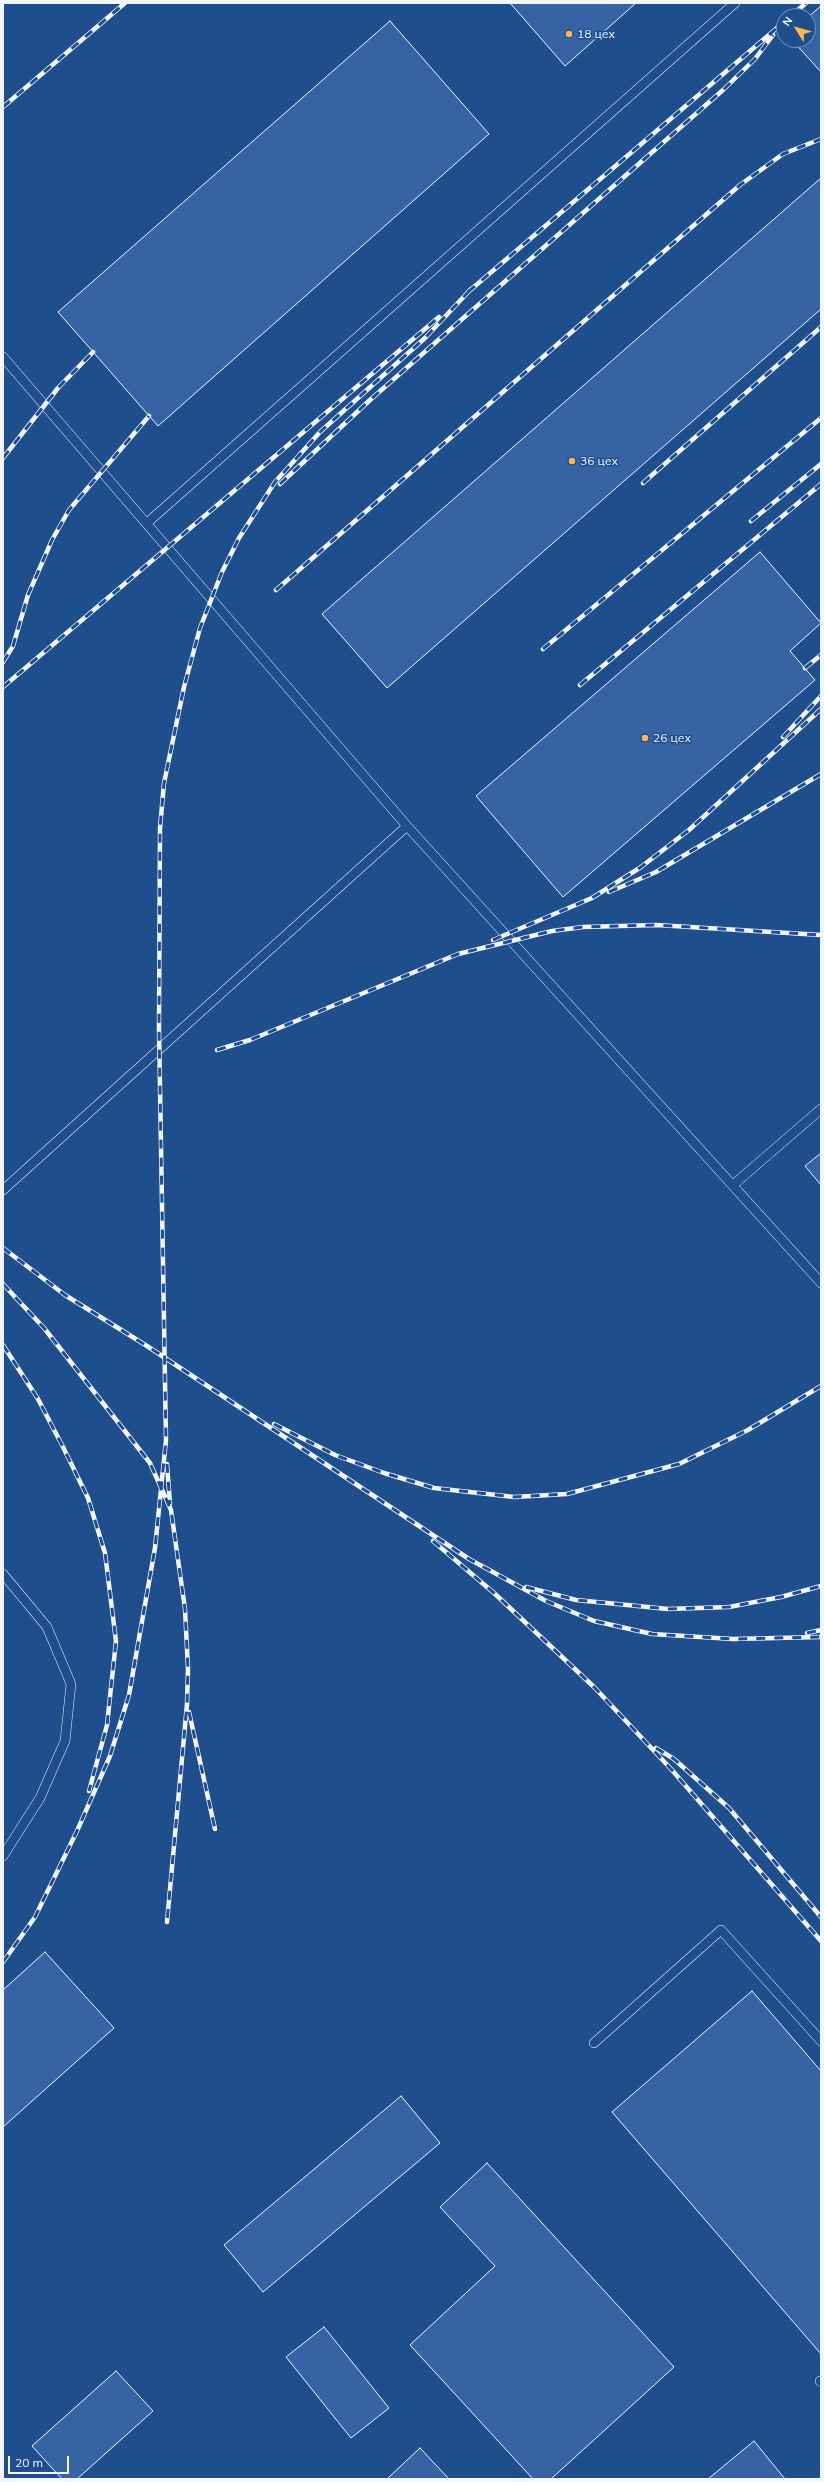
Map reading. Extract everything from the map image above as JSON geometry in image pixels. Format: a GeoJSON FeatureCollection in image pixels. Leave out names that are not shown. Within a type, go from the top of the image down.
{"type":"FeatureCollection","features":[{"type":"Feature","properties":{"kind":"lane"},"geometry":{"type":"LineString","coordinates":[[147,522],[735,3]]}},
{"type":"Feature","properties":{"kind":"lane"},"geometry":{"type":"LineString","coordinates":[[3,357],[147,522],[407,826],[821,1283]]}},
{"type":"Feature","properties":{"kind":"lane"},"geometry":{"type":"LineString","coordinates":[[3,1190],[407,826]]}},
{"type":"Feature","properties":{"kind":"lane"},"geometry":{"type":"LineString","coordinates":[[733,1185],[821,1109]]}},
{"type":"Feature","properties":{"kind":"lane"},"geometry":{"type":"LineString","coordinates":[[3,1574],[47,1627],[71,1684],[64,1741],[40,1798],[3,1856]]}},
{"type":"Feature","properties":{"kind":"lane"},"geometry":{"type":"LineString","coordinates":[[594,2043],[721,1930],[821,2042]]}},
{"type":"Feature","properties":{"kind":"building","name":"18 цех"},"geometry":{"type":"Polygon","coordinates":[[[510,3],[636,3],[565,66],[510,3]]]}},
{"type":"Feature","properties":{"kind":"building"},"geometry":{"type":"Polygon","coordinates":[[[821,6],[821,72],[799,48],[816,48],[816,10],[821,6]]]}},
{"type":"Feature","properties":{"kind":"building"},"geometry":{"type":"Polygon","coordinates":[[[390,21],[489,134],[158,426],[58,312],[390,21]]]}},
{"type":"Feature","properties":{"kind":"building","name":"36 цех"},"geometry":{"type":"Polygon","coordinates":[[[821,178],[821,309],[387,688],[322,614],[821,178]]]}},
{"type":"Feature","properties":{"kind":"building","name":"26 цех"},"geometry":{"type":"Polygon","coordinates":[[[760,552],[821,623],[790,651],[815,680],[563,897],[476,796],[760,552]]]}},
{"type":"Feature","properties":{"kind":"building"},"geometry":{"type":"Polygon","coordinates":[[[821,1153],[821,1185],[805,1166],[821,1153]]]}},
{"type":"Feature","properties":{"kind":"building"},"geometry":{"type":"Polygon","coordinates":[[[45,1952],[114,2028],[3,2127],[3,1990],[45,1952]]]}},
{"type":"Feature","properties":{"kind":"building"},"geometry":{"type":"Polygon","coordinates":[[[752,1991],[821,2071],[821,2354],[612,2112],[752,1991]]]}},
{"type":"Feature","properties":{"kind":"building"},"geometry":{"type":"Polygon","coordinates":[[[401,2096],[440,2143],[263,2292],[224,2245],[401,2096]]]}},
{"type":"Feature","properties":{"kind":"building"},"geometry":{"type":"Polygon","coordinates":[[[487,2163],[674,2367],[551,2479],[533,2479],[410,2345],[495,2266],[440,2207],[487,2163]]]}},
{"type":"Feature","properties":{"kind":"building"},"geometry":{"type":"Polygon","coordinates":[[[324,2327],[389,2408],[351,2438],[286,2357],[324,2327]]]}},
{"type":"Feature","properties":{"kind":"building"},"geometry":{"type":"Polygon","coordinates":[[[116,2371],[153,2411],[77,2479],[62,2479],[32,2446],[116,2371]]]}},
{"type":"Feature","properties":{"kind":"building"},"geometry":{"type":"Polygon","coordinates":[[[754,2441],[785,2479],[708,2479],[754,2441]]]}},
{"type":"Feature","properties":{"kind":"building"},"geometry":{"type":"Polygon","coordinates":[[[420,2448],[449,2479],[387,2479],[420,2448]]]}},
{"type":"Feature","properties":{"kind":"railway"},"geometry":{"type":"LineString","coordinates":[[3,107],[125,3]]}},
{"type":"Feature","properties":{"kind":"railway"},"geometry":{"type":"LineString","coordinates":[[800,8],[806,3]]}},
{"type":"Feature","properties":{"kind":"railway"},"geometry":{"type":"LineString","coordinates":[[468,292],[776,29]]}},
{"type":"Feature","properties":{"kind":"railway"},"geometry":{"type":"LineString","coordinates":[[280,484],[370,400],[723,90],[755,59],[773,35]]}},
{"type":"Feature","properties":{"kind":"railway"},"geometry":{"type":"LineString","coordinates":[[276,590],[740,185],[783,154],[821,139]]}},
{"type":"Feature","properties":{"kind":"railway"},"geometry":{"type":"LineString","coordinates":[[3,1962],[35,1917],[77,1831],[110,1756],[129,1695],[155,1548],[166,1440],[159,1028],[160,828],[164,783],[184,687],[200,628],[222,572],[239,538],[275,482],[320,432],[425,338],[471,289]]}},
{"type":"Feature","properties":{"kind":"railway"},"geometry":{"type":"LineString","coordinates":[[3,687],[439,317]]}},
{"type":"Feature","properties":{"kind":"railway"},"geometry":{"type":"LineString","coordinates":[[643,483],[821,327]]}},
{"type":"Feature","properties":{"kind":"railway"},"geometry":{"type":"LineString","coordinates":[[3,458],[58,388],[93,352]]}},
{"type":"Feature","properties":{"kind":"railway"},"geometry":{"type":"LineString","coordinates":[[3,662],[13,646],[28,595],[52,540],[69,510],[149,416]]}},
{"type":"Feature","properties":{"kind":"railway"},"geometry":{"type":"LineString","coordinates":[[543,649],[821,418]]}},
{"type":"Feature","properties":{"kind":"railway"},"geometry":{"type":"LineString","coordinates":[[751,521],[821,464]]}},
{"type":"Feature","properties":{"kind":"railway"},"geometry":{"type":"LineString","coordinates":[[580,685],[821,484]]}},
{"type":"Feature","properties":{"kind":"railway"},"geometry":{"type":"LineString","coordinates":[[805,668],[821,655]]}},
{"type":"Feature","properties":{"kind":"railway"},"geometry":{"type":"LineString","coordinates":[[783,737],[821,696]]}},
{"type":"Feature","properties":{"kind":"railway"},"geometry":{"type":"LineString","coordinates":[[493,940],[592,898],[641,867],[689,830],[821,709]]}},
{"type":"Feature","properties":{"kind":"railway"},"geometry":{"type":"LineString","coordinates":[[609,892],[656,872],[821,774]]}},
{"type":"Feature","properties":{"kind":"railway"},"geometry":{"type":"LineString","coordinates":[[217,1050],[250,1040],[458,954],[552,931],[583,927],[657,925],[821,935]]}},
{"type":"Feature","properties":{"kind":"railway"},"geometry":{"type":"LineString","coordinates":[[3,1248],[65,1295],[147,1346],[469,1559],[546,1601],[594,1621],[652,1634],[733,1639],[821,1637]]}},
{"type":"Feature","properties":{"kind":"railway"},"geometry":{"type":"LineString","coordinates":[[3,1284],[44,1328],[150,1463],[171,1510],[185,1609],[188,1669],[187,1704],[167,1922]]}},
{"type":"Feature","properties":{"kind":"railway"},"geometry":{"type":"LineString","coordinates":[[3,1345],[38,1399],[63,1447],[88,1498],[105,1553],[116,1641],[107,1725],[89,1791]]}},
{"type":"Feature","properties":{"kind":"railway"},"geometry":{"type":"LineString","coordinates":[[274,1424],[335,1455],[384,1473],[434,1488],[514,1497],[567,1494],[679,1464],[748,1430],[821,1386]]}},
{"type":"Feature","properties":{"kind":"railway"},"geometry":{"type":"LineString","coordinates":[[167,1464],[170,1504]]}},
{"type":"Feature","properties":{"kind":"railway"},"geometry":{"type":"LineString","coordinates":[[433,1541],[494,1593],[594,1687],[671,1769],[821,1941]]}},
{"type":"Feature","properties":{"kind":"railway"},"geometry":{"type":"LineString","coordinates":[[526,1587],[576,1600],[668,1609],[729,1607],[781,1597],[821,1586]]}},
{"type":"Feature","properties":{"kind":"railway"},"geometry":{"type":"LineString","coordinates":[[807,1633],[821,1630]]}},
{"type":"Feature","properties":{"kind":"railway"},"geometry":{"type":"LineString","coordinates":[[189,1712],[215,1829]]}},
{"type":"Feature","properties":{"kind":"railway"},"geometry":{"type":"LineString","coordinates":[[656,1748],[674,1759],[729,1808],[821,1917]]}},
{"type":"Feature","properties":{"kind":"place","name":"18 цех"},"geometry":{"type":"Point","coordinates":[569,34]}},
{"type":"Feature","properties":{"kind":"place","name":"36 цех"},"geometry":{"type":"Point","coordinates":[572,461]}},
{"type":"Feature","properties":{"kind":"place","name":"26 цех"},"geometry":{"type":"Point","coordinates":[645,738]}}]}
